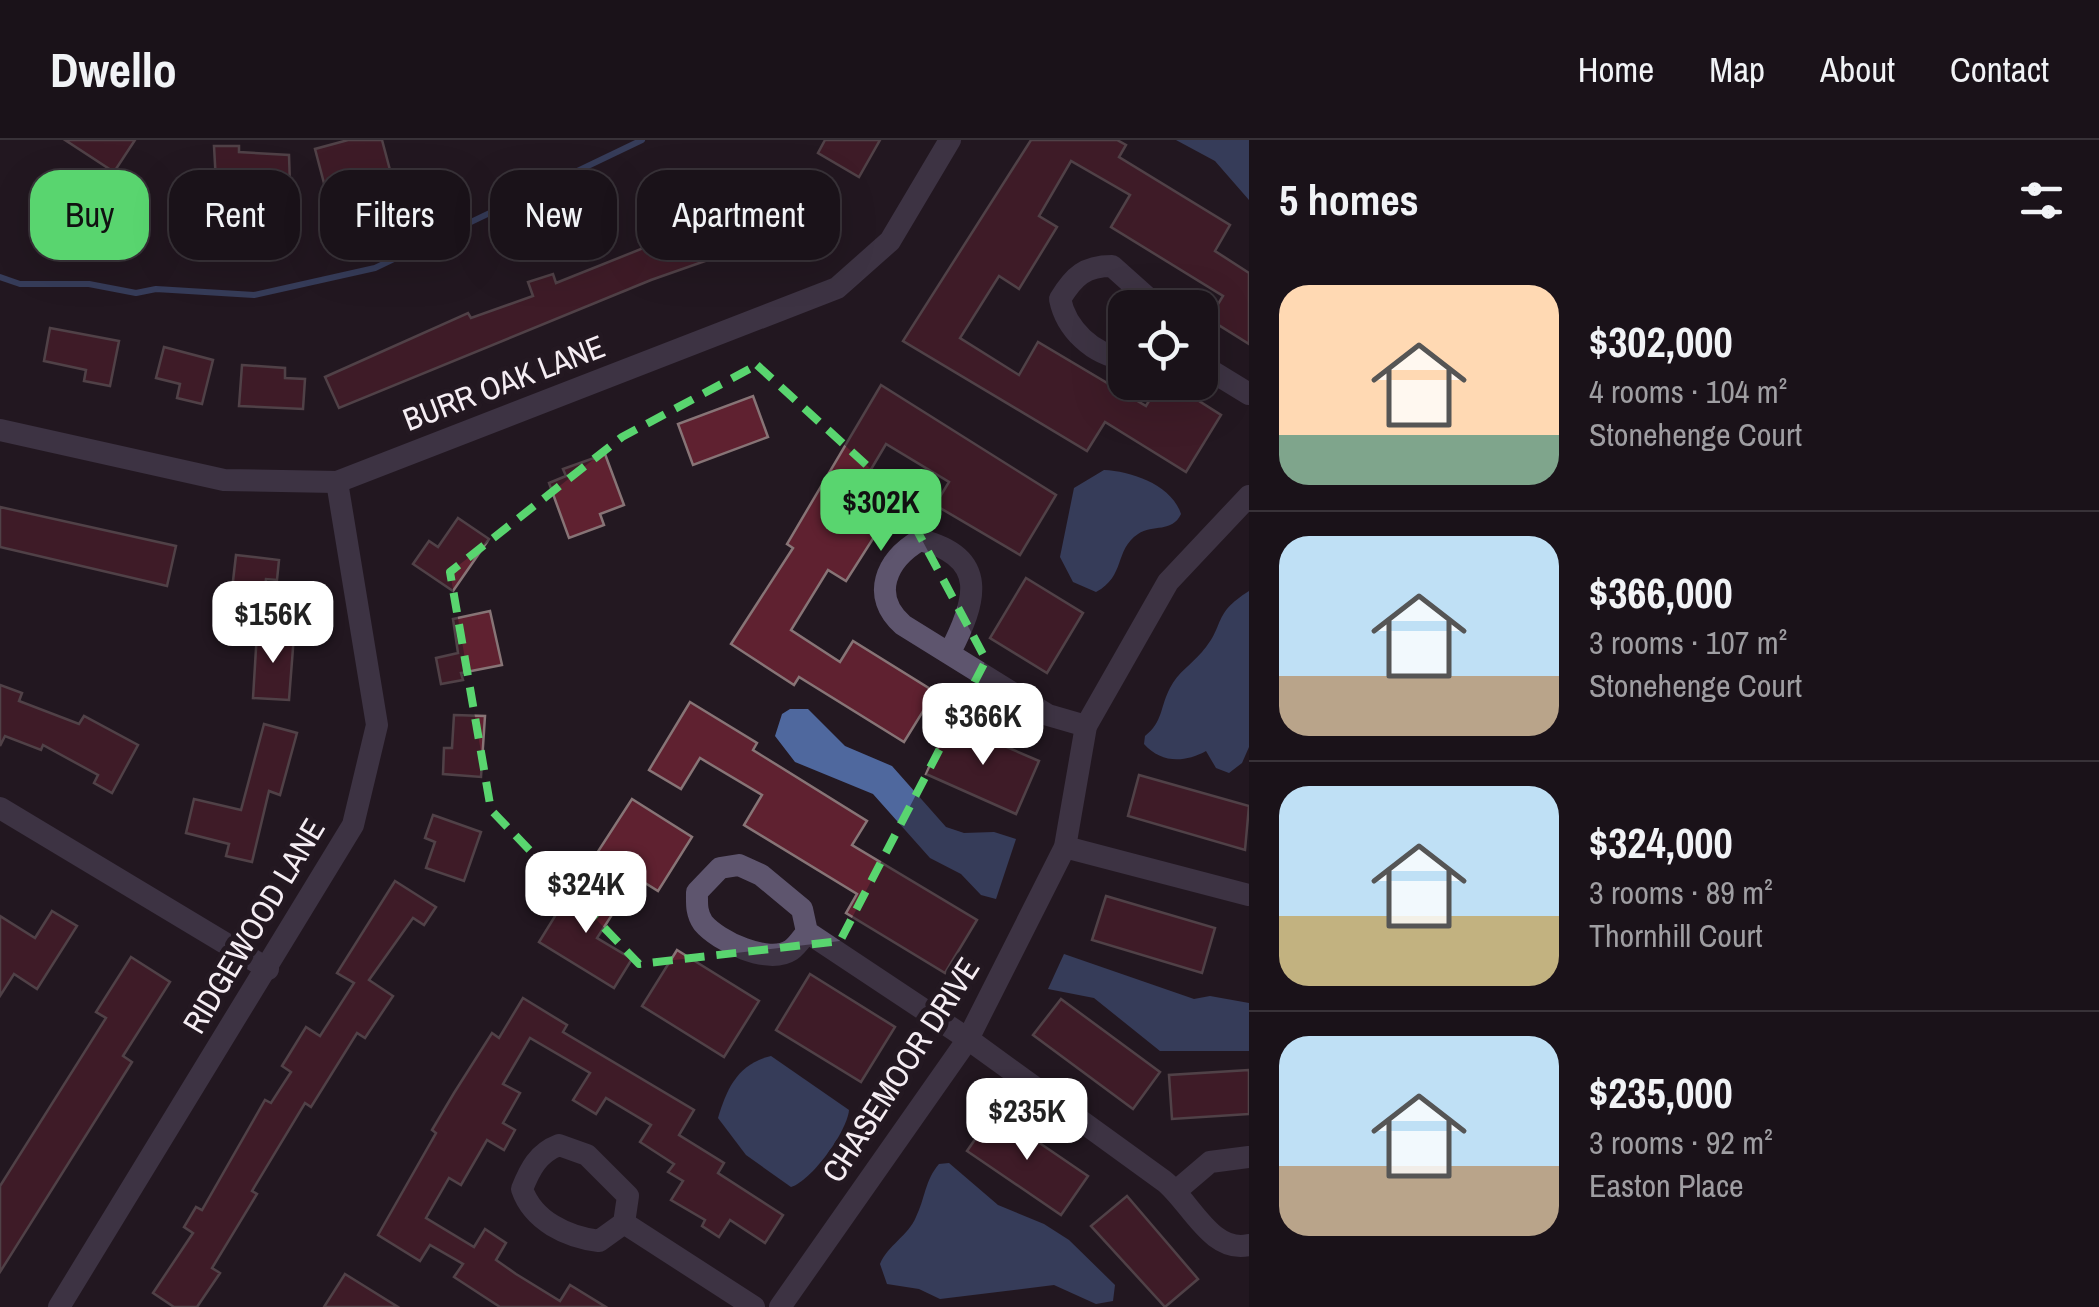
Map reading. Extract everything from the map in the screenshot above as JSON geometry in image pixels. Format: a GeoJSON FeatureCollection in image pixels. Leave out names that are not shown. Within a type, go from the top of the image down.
{"type":"FeatureCollection","features":[{"type":"Feature","properties":{"kind":"street","name":"BURR OAK LANE"},"geometry":{"type":"LineString","coordinates":[[0,430],[224,480],[338,482],[837,288],[890,241],[950,140]]}},
{"type":"Feature","properties":{"kind":"street"},"geometry":{"type":"LineString","coordinates":[[1108,352],[1093,346],[1064,320],[1060,299],[1072,280],[1091,266],[1112,266],[1139,290]]}},
{"type":"Feature","properties":{"kind":"street"},"geometry":{"type":"LineString","coordinates":[[1218,375],[1249,394]]}},
{"type":"Feature","properties":{"kind":"street","name":"RIDGEWOOD LANE"},"geometry":{"type":"LineString","coordinates":[[59,1307],[268,969],[352,825],[377,724],[338,482]]}},
{"type":"Feature","properties":{"kind":"street","name":"CHASEMOOR DRIVE"},"geometry":{"type":"LineString","coordinates":[[780,1307],[968,1039],[1065,847],[1086,726],[1168,582],[1249,496]]}},
{"type":"Feature","properties":{"kind":"street"},"geometry":{"type":"LineString","coordinates":[[950,652],[970,614],[974,586],[962,560],[941,545],[920,540],[905,548],[888,574],[882,596],[886,610],[950,652],[1048,716],[1086,726]]}},
{"type":"Feature","properties":{"kind":"street"},"geometry":{"type":"LineString","coordinates":[[0,808],[268,969]]}},
{"type":"Feature","properties":{"kind":"street"},"geometry":{"type":"LineString","coordinates":[[1065,847],[1249,895]]}},
{"type":"Feature","properties":{"kind":"street"},"geometry":{"type":"LineString","coordinates":[[807,932],[792,950],[780,954],[730,942],[704,924],[697,911],[697,892],[720,868],[739,865],[761,875],[802,909],[807,932],[968,1039],[1176,1191],[1203,1226],[1222,1242],[1249,1245]]}},
{"type":"Feature","properties":{"kind":"street"},"geometry":{"type":"LineString","coordinates":[[558,1145],[587,1155],[628,1196],[624,1223],[599,1242],[575,1238],[528,1209],[522,1189],[544,1150],[558,1145]]}},
{"type":"Feature","properties":{"kind":"street"},"geometry":{"type":"LineString","coordinates":[[1176,1191],[1210,1162],[1249,1157]]}},
{"type":"Feature","properties":{"kind":"street"},"geometry":{"type":"LineString","coordinates":[[624,1223],[754,1307]]}},
{"type":"Feature","properties":{"kind":"highlighted area"},"geometry":{"type":"Polygon","coordinates":[[[757,365],[897,493],[986,660],[840,941],[639,964],[491,810],[450,572],[622,437],[757,365]]]}},
{"type":"Feature","properties":{"kind":"water"},"geometry":{"type":"Polygon","coordinates":[[[1176,140],[1249,140],[1249,200],[1215,161],[1176,140]]]}},
{"type":"Feature","properties":{"kind":"water"},"geometry":{"type":"Polygon","coordinates":[[[1104,470],[1126,473],[1160,488],[1181,514],[1173,524],[1144,531],[1131,540],[1112,578],[1096,592],[1073,582],[1060,557],[1074,488],[1104,470]]]}},
{"type":"Feature","properties":{"kind":"water"},"geometry":{"type":"Polygon","coordinates":[[[1249,591],[1249,747],[1242,763],[1229,773],[1216,768],[1206,751],[1181,759],[1158,755],[1144,744],[1145,736],[1158,720],[1170,688],[1209,643],[1229,607],[1249,591]]]}},
{"type":"Feature","properties":{"kind":"water"},"geometry":{"type":"Polygon","coordinates":[[[790,709],[808,709],[845,746],[892,766],[946,827],[964,833],[994,832],[1016,839],[996,899],[981,895],[961,874],[930,858],[873,794],[795,762],[775,736],[782,714],[790,709]]]}},
{"type":"Feature","properties":{"kind":"water"},"geometry":{"type":"Polygon","coordinates":[[[1064,954],[1194,999],[1210,996],[1249,1003],[1249,1051],[1160,1051],[1094,998],[1048,989],[1064,954]]]}},
{"type":"Feature","properties":{"kind":"water"},"geometry":{"type":"Polygon","coordinates":[[[771,1056],[849,1110],[827,1154],[808,1176],[791,1187],[746,1155],[718,1118],[725,1097],[742,1071],[771,1056]]]}},
{"type":"Feature","properties":{"kind":"water"},"geometry":{"type":"Polygon","coordinates":[[[949,1163],[998,1205],[1044,1224],[1069,1240],[1115,1285],[1113,1301],[1096,1304],[1054,1285],[940,1299],[919,1289],[887,1284],[880,1264],[912,1224],[934,1170],[939,1164],[949,1163]]]}},
{"type":"Feature","properties":{"kind":"building"},"geometry":{"type":"Polygon","coordinates":[[[65,140],[135,140],[115,170],[65,140]]]}},
{"type":"Feature","properties":{"kind":"building"},"geometry":{"type":"Polygon","coordinates":[[[348,140],[382,140],[390,170],[321,170],[315,149],[348,140]]]}},
{"type":"Feature","properties":{"kind":"building"},"geometry":{"type":"Polygon","coordinates":[[[825,140],[880,140],[859,177],[818,153],[825,140]]]}},
{"type":"Feature","properties":{"kind":"building"},"geometry":{"type":"Polygon","coordinates":[[[1031,140],[1117,140],[1126,145],[1119,157],[1230,225],[1215,251],[1249,273],[1249,344],[1218,325],[1218,304],[1223,296],[1218,290],[1111,227],[1130,195],[1071,161],[1039,216],[1057,227],[1019,289],[999,276],[960,338],[1019,375],[1038,342],[1108,383],[1108,400],[1136,400],[1146,406],[1150,400],[1197,400],[1221,415],[1186,472],[1105,422],[1087,451],[903,341],[1031,140]]]}},
{"type":"Feature","properties":{"kind":"building"},"geometry":{"type":"Polygon","coordinates":[[[214,146],[289,155],[290,170],[215,170],[214,146]]]}},
{"type":"Feature","properties":{"kind":"building"},"geometry":{"type":"Polygon","coordinates":[[[637,251],[637,260],[708,260],[339,408],[325,377],[468,313],[471,318],[533,296],[528,282],[553,274],[556,283],[637,251]]]}},
{"type":"Feature","properties":{"kind":"building"},"geometry":{"type":"Polygon","coordinates":[[[50,328],[119,341],[110,386],[84,381],[86,370],[44,361],[50,328]]]}},
{"type":"Feature","properties":{"kind":"building"},"geometry":{"type":"Polygon","coordinates":[[[164,347],[213,360],[202,404],[177,398],[180,384],[156,378],[164,347]]]}},
{"type":"Feature","properties":{"kind":"building"},"geometry":{"type":"Polygon","coordinates":[[[242,365],[285,368],[285,378],[305,379],[303,409],[239,406],[242,365]]]}},
{"type":"Feature","properties":{"kind":"building"},"geometry":{"type":"Polygon","coordinates":[[[881,385],[1056,495],[1020,555],[935,505],[949,482],[886,444],[851,503],[883,523],[846,581],[828,570],[791,630],[840,662],[853,641],[935,692],[904,742],[799,677],[794,685],[731,644],[793,548],[787,544],[881,385]]]}},
{"type":"Feature","properties":{"kind":"building"},"geometry":{"type":"Polygon","coordinates":[[[753,396],[768,437],[693,465],[678,424],[753,396]]]}},
{"type":"Feature","properties":{"kind":"building"},"geometry":{"type":"Polygon","coordinates":[[[605,454],[624,505],[600,514],[604,525],[569,538],[549,483],[566,476],[563,469],[605,454]]]}},
{"type":"Feature","properties":{"kind":"building"},"geometry":{"type":"Polygon","coordinates":[[[0,507],[176,546],[167,586],[0,547],[0,507]]]}},
{"type":"Feature","properties":{"kind":"building"},"geometry":{"type":"Polygon","coordinates":[[[458,518],[489,539],[453,591],[413,564],[429,541],[438,547],[458,518]]]}},
{"type":"Feature","properties":{"kind":"building"},"geometry":{"type":"Polygon","coordinates":[[[236,555],[279,560],[277,580],[266,579],[262,611],[230,607],[236,555]]]}},
{"type":"Feature","properties":{"kind":"building"},"geometry":{"type":"Polygon","coordinates":[[[1026,578],[1083,613],[1047,673],[990,638],[1026,578]]]}},
{"type":"Feature","properties":{"kind":"building"},"geometry":{"type":"Polygon","coordinates":[[[490,611],[502,665],[461,673],[463,680],[441,684],[436,658],[458,653],[453,619],[490,611]]]}},
{"type":"Feature","properties":{"kind":"building"},"geometry":{"type":"Polygon","coordinates":[[[257,632],[294,635],[289,700],[253,698],[257,632]]]}},
{"type":"Feature","properties":{"kind":"building"},"geometry":{"type":"Polygon","coordinates":[[[0,685],[22,693],[19,701],[79,724],[84,716],[138,745],[112,793],[94,783],[98,775],[43,745],[41,750],[5,736],[0,746],[0,685]]]}},
{"type":"Feature","properties":{"kind":"building"},"geometry":{"type":"Polygon","coordinates":[[[690,702],[757,743],[753,750],[867,821],[852,845],[977,920],[945,973],[846,913],[857,894],[744,825],[762,795],[700,758],[681,789],[649,770],[690,702]]]}},
{"type":"Feature","properties":{"kind":"building"},"geometry":{"type":"Polygon","coordinates":[[[454,715],[485,716],[481,777],[443,774],[444,748],[452,748],[454,715]]]}},
{"type":"Feature","properties":{"kind":"building"},"geometry":{"type":"Polygon","coordinates":[[[949,722],[1039,761],[1016,814],[926,774],[949,722]]]}},
{"type":"Feature","properties":{"kind":"building"},"geometry":{"type":"Polygon","coordinates":[[[264,724],[297,733],[280,795],[269,791],[252,862],[226,856],[229,844],[186,833],[194,799],[241,810],[264,724]]]}},
{"type":"Feature","properties":{"kind":"building"},"geometry":{"type":"Polygon","coordinates":[[[1139,775],[1249,806],[1245,850],[1128,816],[1139,775]]]}},
{"type":"Feature","properties":{"kind":"building"},"geometry":{"type":"Polygon","coordinates":[[[632,799],[692,837],[658,891],[597,853],[632,799]]]}},
{"type":"Feature","properties":{"kind":"building"},"geometry":{"type":"Polygon","coordinates":[[[433,815],[481,832],[464,881],[426,868],[435,842],[425,838],[433,815]]]}},
{"type":"Feature","properties":{"kind":"building"},"geometry":{"type":"Polygon","coordinates":[[[395,881],[436,907],[424,925],[413,918],[369,980],[393,996],[365,1038],[357,1033],[311,1107],[305,1103],[252,1191],[257,1194],[212,1268],[220,1273],[197,1307],[174,1307],[153,1293],[193,1233],[184,1227],[196,1207],[202,1210],[265,1100],[271,1103],[291,1072],[282,1066],[306,1027],[320,1036],[354,983],[337,973],[395,881]]]}},
{"type":"Feature","properties":{"kind":"building"},"geometry":{"type":"Polygon","coordinates":[[[576,882],[617,907],[597,938],[632,959],[614,988],[539,942],[576,882]]]}},
{"type":"Feature","properties":{"kind":"building"},"geometry":{"type":"Polygon","coordinates":[[[1106,896],[1215,928],[1202,973],[1092,940],[1106,896]]]}},
{"type":"Feature","properties":{"kind":"building"},"geometry":{"type":"Polygon","coordinates":[[[52,911],[77,926],[37,989],[14,974],[0,996],[0,916],[35,938],[52,911]]]}},
{"type":"Feature","properties":{"kind":"building"},"geometry":{"type":"Polygon","coordinates":[[[677,950],[759,1001],[724,1057],[642,1006],[677,950]]]}},
{"type":"Feature","properties":{"kind":"building"},"geometry":{"type":"Polygon","coordinates":[[[131,957],[170,982],[123,1056],[132,1062],[0,1272],[0,1186],[106,1018],[96,1012],[131,957]]]}},
{"type":"Feature","properties":{"kind":"building"},"geometry":{"type":"Polygon","coordinates":[[[810,974],[895,1027],[861,1082],[776,1030],[810,974]]]}},
{"type":"Feature","properties":{"kind":"building"},"geometry":{"type":"Polygon","coordinates":[[[523,998],[567,1025],[563,1032],[694,1110],[679,1135],[724,1163],[718,1173],[783,1215],[765,1243],[730,1220],[719,1237],[702,1226],[705,1220],[671,1200],[683,1181],[668,1172],[674,1164],[640,1142],[651,1125],[606,1098],[596,1114],[573,1100],[590,1073],[530,1038],[503,1084],[520,1093],[503,1123],[515,1130],[504,1150],[487,1140],[461,1185],[449,1178],[426,1218],[474,1247],[485,1229],[506,1243],[496,1260],[516,1274],[560,1301],[570,1285],[606,1307],[500,1307],[454,1277],[463,1264],[430,1245],[420,1261],[378,1235],[436,1133],[432,1130],[454,1093],[492,1033],[499,1038],[523,998]]]}},
{"type":"Feature","properties":{"kind":"building"},"geometry":{"type":"Polygon","coordinates":[[[1061,999],[1160,1072],[1133,1109],[1033,1035],[1061,999]]]}},
{"type":"Feature","properties":{"kind":"building"},"geometry":{"type":"Polygon","coordinates":[[[1249,1070],[1249,1114],[1172,1119],[1169,1075],[1249,1070]]]}},
{"type":"Feature","properties":{"kind":"building"},"geometry":{"type":"Polygon","coordinates":[[[994,1112],[1088,1176],[1061,1215],[967,1151],[994,1112]]]}},
{"type":"Feature","properties":{"kind":"building"},"geometry":{"type":"Polygon","coordinates":[[[1127,1196],[1198,1279],[1165,1307],[1091,1226],[1127,1196]]]}},
{"type":"Feature","properties":{"kind":"building"},"geometry":{"type":"Polygon","coordinates":[[[345,1274],[398,1307],[324,1307],[345,1274]]]}},
{"type":"Feature","properties":{"kind":"waterway"},"geometry":{"type":"LineString","coordinates":[[0,277],[20,284],[89,284],[136,293],[156,289],[254,295],[375,268],[642,140]]}}]}
